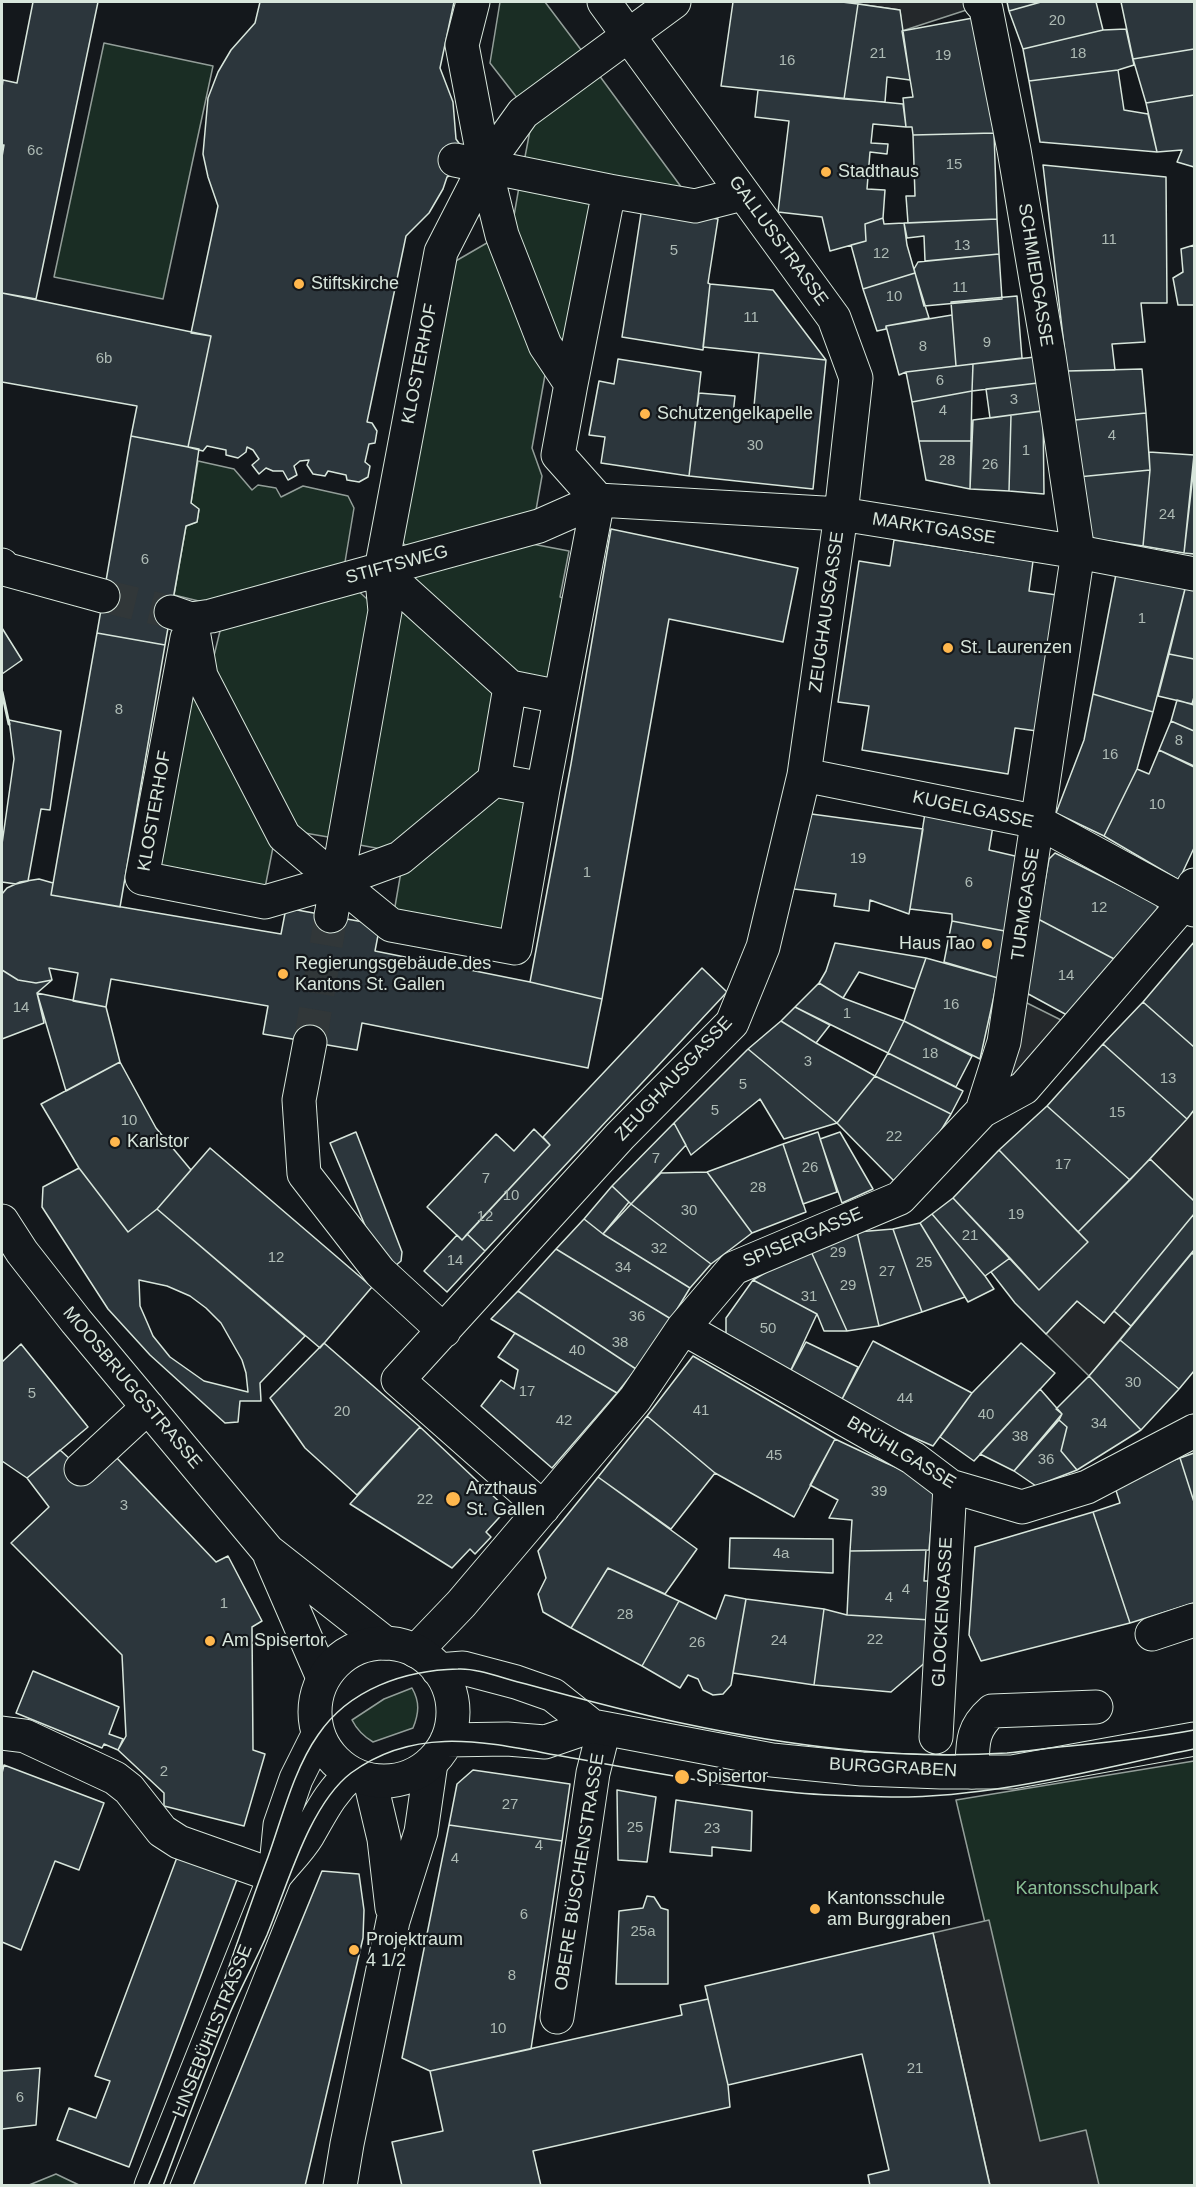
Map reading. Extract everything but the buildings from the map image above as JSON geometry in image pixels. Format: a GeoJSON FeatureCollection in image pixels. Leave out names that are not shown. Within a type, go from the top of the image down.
{"type":"FeatureCollection","features":[{"type":"Feature","properties":{"kind":"street"},"geometry":{"type":"LineString","coordinates":[[473,2],[462,45],[470,163],[502,235],[545,345],[571,384]]}},
{"type":"Feature","properties":{"kind":"street","name":"GALLUSSTRASSE"},"geometry":{"type":"LineString","coordinates":[[604,2],[834,318],[856,378],[841,514]]}},
{"type":"Feature","properties":{"kind":"street","name":"KLOSTERHOF"},"geometry":{"type":"LineString","coordinates":[[331,916],[385,611],[381,570],[441,252],[470,163],[523,113],[674,2]]}},
{"type":"Feature","properties":{"kind":"street","name":"SCHMIEDGASSE"},"geometry":{"type":"LineString","coordinates":[[980,2],[986,9],[1014,150],[1078,552]]}},
{"type":"Feature","properties":{"kind":"street"},"geometry":{"type":"LineString","coordinates":[[470,163],[695,206],[742,194]]}},
{"type":"Feature","properties":{"kind":"street"},"geometry":{"type":"LineString","coordinates":[[181,616],[201,676],[284,836],[391,925],[514,948],[598,500],[558,455],[609,191]]}},
{"type":"Feature","properties":{"kind":"street","name":"MARKTGASSE"},"geometry":{"type":"LineString","coordinates":[[598,500],[841,514],[1078,552],[1194,574]]}},
{"type":"Feature","properties":{"kind":"street","name":"STIFTSWEG"},"geometry":{"type":"LineString","coordinates":[[181,616],[211,616],[381,570],[539,526],[598,500]]}},
{"type":"Feature","properties":{"kind":"street","name":"ZEUGHAUSGASSE"},"geometry":{"type":"LineString","coordinates":[[543,1508],[398,1380],[620,1136],[732,1023],[763,947],[804,775],[841,514]]}},
{"type":"Feature","properties":{"kind":"street","name":"TURMGASSE"},"geometry":{"type":"LineString","coordinates":[[982,1111],[1004,1042],[1078,552]]}},
{"type":"Feature","properties":{"kind":"street"},"geometry":{"type":"LineString","coordinates":[[2,565],[4,569],[103,596]]}},
{"type":"Feature","properties":{"kind":"street"},"geometry":{"type":"LineString","coordinates":[[381,570],[510,687],[560,697]]}},
{"type":"Feature","properties":{"kind":"street","name":"KLOSTERHOF"},"geometry":{"type":"LineString","coordinates":[[181,616],[141,878],[265,902],[337,881],[400,858],[494,780]]}},
{"type":"Feature","properties":{"kind":"street"},"geometry":{"type":"LineString","coordinates":[[510,687],[494,780],[543,789]]}},
{"type":"Feature","properties":{"kind":"street","name":"KUGELGASSE"},"geometry":{"type":"LineString","coordinates":[[804,775],[1038,822],[1191,899]]}},
{"type":"Feature","properties":{"kind":"street","name":"SPISERGASSE"},"geometry":{"type":"LineString","coordinates":[[427,1660],[461,1604],[635,1399],[683,1328],[734,1268],[900,1198],[982,1111],[1024,1088],[1191,899]]}},
{"type":"Feature","properties":{"kind":"street"},"geometry":{"type":"LineString","coordinates":[[309,1042],[299,1100],[304,1174],[380,1272],[444,1331]]}},
{"type":"Feature","properties":{"kind":"street","name":"MOOSBRUGGSTRASSE"},"geometry":{"type":"LineString","coordinates":[[2,1221],[22,1252],[76,1321],[268,1551],[385,1643]]}},
{"type":"Feature","properties":{"kind":"street","name":"BRÜHLGASSE"},"geometry":{"type":"LineString","coordinates":[[683,1328],[913,1458],[950,1486],[1022,1508],[1087,1487],[1194,1431]]}},
{"type":"Feature","properties":{"kind":"street"},"geometry":{"type":"LineString","coordinates":[[81,1468],[148,1407]]}},
{"type":"Feature","properties":{"kind":"street","name":"GLOCKENGASSE"},"geometry":{"type":"LineString","coordinates":[[936,1737],[950,1486]]}},
{"type":"Feature","properties":{"kind":"street","name":"MOOSBRUGGSTRASSE"},"geometry":{"type":"LineString","coordinates":[[268,1551],[323,1678]]}},
{"type":"Feature","properties":{"kind":"street"},"geometry":{"type":"LineString","coordinates":[[1152,1634],[1194,1620]]}},
{"type":"Feature","properties":{"kind":"street","name":"BURGGRABEN"},"geometry":{"type":"LineString","coordinates":[[598,1727],[545,1742],[507,1739],[439,1752],[415,1774],[398,1780],[360,1777],[337,1763],[325,1750],[318,1734],[314,1715],[316,1696],[323,1678],[339,1659],[350,1652],[372,1644],[385,1643],[401,1645],[427,1660],[516,1682],[552,1695],[598,1727],[772,1760],[862,1769],[1012,1772],[1194,1739]]}},
{"type":"Feature","properties":{"kind":"street"},"geometry":{"type":"LineString","coordinates":[[340,2186],[393,1922],[421,1832],[439,1752],[452,1723],[452,1704],[448,1686],[427,1660]]}},
{"type":"Feature","properties":{"kind":"street"},"geometry":{"type":"LineString","coordinates":[[972,1772],[973,1736],[981,1720],[992,1711],[1096,1707]]}},
{"type":"Feature","properties":{"kind":"street","name":"OBERE BÜSCHENSTRASSE"},"geometry":{"type":"LineString","coordinates":[[557,2017],[598,1727]]}},
{"type":"Feature","properties":{"kind":"street"},"geometry":{"type":"LineString","coordinates":[[2,1732],[25,1736],[114,1778],[129,1789],[162,1831],[179,1842],[275,1876]]}},
{"type":"Feature","properties":{"kind":"street","name":"LINSEBÜHLSTRASSE"},"geometry":{"type":"LineString","coordinates":[[151,2186],[275,1876],[280,1825],[296,1779],[318,1734]]}},
{"type":"Feature","properties":{"kind":"street"},"geometry":{"type":"LineString","coordinates":[[360,1777],[384,1839],[393,1922]]}},
{"type":"Feature","properties":{"kind":"street","name":"LINSEBÜHLSTRASSE"},"geometry":{"type":"LineString","coordinates":[[275,1876],[307,1837],[325,1802],[338,1786],[360,1777]]}},
{"type":"Feature","properties":{"kind":"green space"},"geometry":{"type":"Polygon","coordinates":[[[500,2],[545,2],[585,55],[518,99],[490,63],[500,2]]]}},
{"type":"Feature","properties":{"kind":"green space"},"geometry":{"type":"Polygon","coordinates":[[[104,43],[213,66],[163,299],[54,277],[104,43]]]}},
{"type":"Feature","properties":{"kind":"green space"},"geometry":{"type":"Polygon","coordinates":[[[596,71],[690,199],[524,162],[532,120],[596,71]]]}},
{"type":"Feature","properties":{"kind":"green space"},"geometry":{"type":"Polygon","coordinates":[[[519,187],[593,198],[562,347],[512,227],[519,187]]]}},
{"type":"Feature","properties":{"kind":"green space"},"geometry":{"type":"Polygon","coordinates":[[[492,240],[498,243],[545,375],[532,448],[542,476],[536,510],[533,515],[408,548],[402,542],[454,262],[492,240]]]}},
{"type":"Feature","properties":{"kind":"green space"},"geometry":{"type":"Polygon","coordinates":[[[198,461],[234,469],[252,490],[258,485],[276,488],[281,497],[303,486],[348,496],[354,508],[345,562],[341,568],[211,604],[174,595],[186,526],[197,522],[199,510],[191,503],[198,461]]]}},
{"type":"Feature","properties":{"kind":"green space"},"geometry":{"type":"Polygon","coordinates":[[[527,543],[569,551],[560,597],[566,599],[550,686],[517,680],[413,585],[416,575],[527,543]]]}},
{"type":"Feature","properties":{"kind":"green space"},"geometry":{"type":"Polygon","coordinates":[[[356,589],[376,607],[334,838],[293,831],[210,672],[221,627],[356,589]]]}},
{"type":"Feature","properties":{"kind":"green space"},"geometry":{"type":"Polygon","coordinates":[[[408,611],[497,687],[480,780],[392,851],[349,843],[393,615],[408,611]]]}},
{"type":"Feature","properties":{"kind":"green space"},"geometry":{"type":"Polygon","coordinates":[[[189,677],[274,842],[264,893],[151,874],[189,677]]]}},
{"type":"Feature","properties":{"kind":"green space"},"geometry":{"type":"Polygon","coordinates":[[[497,792],[527,798],[504,937],[393,918],[402,866],[497,792]]]}},
{"type":"Feature","properties":{"kind":"green space"},"geometry":{"type":"Polygon","coordinates":[[[412,1688],[418,1708],[413,1728],[373,1742],[356,1727],[352,1720],[384,1699],[412,1688]]]}},
{"type":"Feature","properties":{"kind":"green space","name":"Kantonsschulpark"},"geometry":{"type":"Polygon","coordinates":[[[1194,1761],[1194,2185],[1047,2185],[956,1800],[1194,1761]]]}},
{"type":"Feature","properties":{"kind":"green space"},"geometry":{"type":"Polygon","coordinates":[[[56,2174],[79,2185],[29,2185],[56,2174]]]}},
{"type":"Feature","properties":{"kind":"shaded area"},"geometry":{"type":"Polygon","coordinates":[[[858,2],[991,2],[902,31],[900,10],[858,4],[858,2]]]}},
{"type":"Feature","properties":{"kind":"shaded area"},"geometry":{"type":"Polygon","coordinates":[[[1021,1000],[1069,1024],[1003,1089],[1021,1000]]]}},
{"type":"Feature","properties":{"kind":"shaded area"},"geometry":{"type":"Polygon","coordinates":[[[1194,1110],[1194,1201],[1150,1159],[1194,1110]]]}},
{"type":"Feature","properties":{"kind":"shaded area"},"geometry":{"type":"Polygon","coordinates":[[[1077,1301],[1104,1323],[1114,1311],[1131,1326],[1089,1376],[1046,1334],[1077,1301]]]}},
{"type":"Feature","properties":{"kind":"shaded area"},"geometry":{"type":"Polygon","coordinates":[[[989,1920],[1040,2141],[1086,2130],[1099,2185],[990,2185],[933,1933],[989,1920]]]}},
{"type":"Feature","properties":{"kind":"tunnel"},"geometry":{"type":"LineString","coordinates":[[103,596],[171,612]]}},
{"type":"Feature","properties":{"kind":"tunnel"},"geometry":{"type":"LineString","coordinates":[[310,1042],[331,916]]}},
{"type":"Feature","properties":{"kind":"tram line"},"geometry":{"type":"LineString","coordinates":[[148,2186],[195,2063],[289,1794],[302,1763],[318,1735],[331,1719],[346,1705],[380,1685],[418,1673],[438,1670],[474,1670],[662,1719],[762,1738],[884,1753],[966,1755],[1007,1753],[1132,1740],[1194,1730]]}},
{"type":"Feature","properties":{"kind":"tram line"},"geometry":{"type":"LineString","coordinates":[[163,2186],[221,2034],[267,1935],[311,1826],[336,1787],[351,1773],[377,1757],[403,1748],[429,1743],[456,1741],[484,1743],[761,1789],[895,1797],[933,1796],[1008,1787],[1194,1749]]}},
{"type":"Feature","properties":{"kind":"wall"},"geometry":{"type":"LineString","coordinates":[[2,692],[9,724]]}},
{"type":"Feature","properties":{"kind":"place","name":"Stadthaus"},"geometry":{"type":"Point","coordinates":[826,172]}},
{"type":"Feature","properties":{"kind":"place","name":"Stiftskirche"},"geometry":{"type":"Point","coordinates":[299,284]}},
{"type":"Feature","properties":{"kind":"place","name":"Schutzengelkapelle"},"geometry":{"type":"Point","coordinates":[645,414]}},
{"type":"Feature","properties":{"kind":"place","name":"St. Laurenzen"},"geometry":{"type":"Point","coordinates":[948,648]}},
{"type":"Feature","properties":{"kind":"place","name":"Haus Tao"},"geometry":{"type":"Point","coordinates":[987,944]}},
{"type":"Feature","properties":{"kind":"place","name":"Regierungsgebäude des Kantons St. Gallen"},"geometry":{"type":"Point","coordinates":[283,974]}},
{"type":"Feature","properties":{"kind":"place","name":"Karlstor"},"geometry":{"type":"Point","coordinates":[115,1142]}},
{"type":"Feature","properties":{"kind":"place","name":"Arzthaus St. Gallen"},"geometry":{"type":"Point","coordinates":[453,1499]}},
{"type":"Feature","properties":{"kind":"place","name":"Am Spisertor"},"geometry":{"type":"Point","coordinates":[210,1641]}},
{"type":"Feature","properties":{"kind":"place","name":"Spisertor"},"geometry":{"type":"Point","coordinates":[682,1777]}},
{"type":"Feature","properties":{"kind":"place","name":"Kantonsschule am Burggraben"},"geometry":{"type":"Point","coordinates":[815,1909]}},
{"type":"Feature","properties":{"kind":"place","name":"Projektraum 4 1/2"},"geometry":{"type":"Point","coordinates":[354,1950]}}]}
